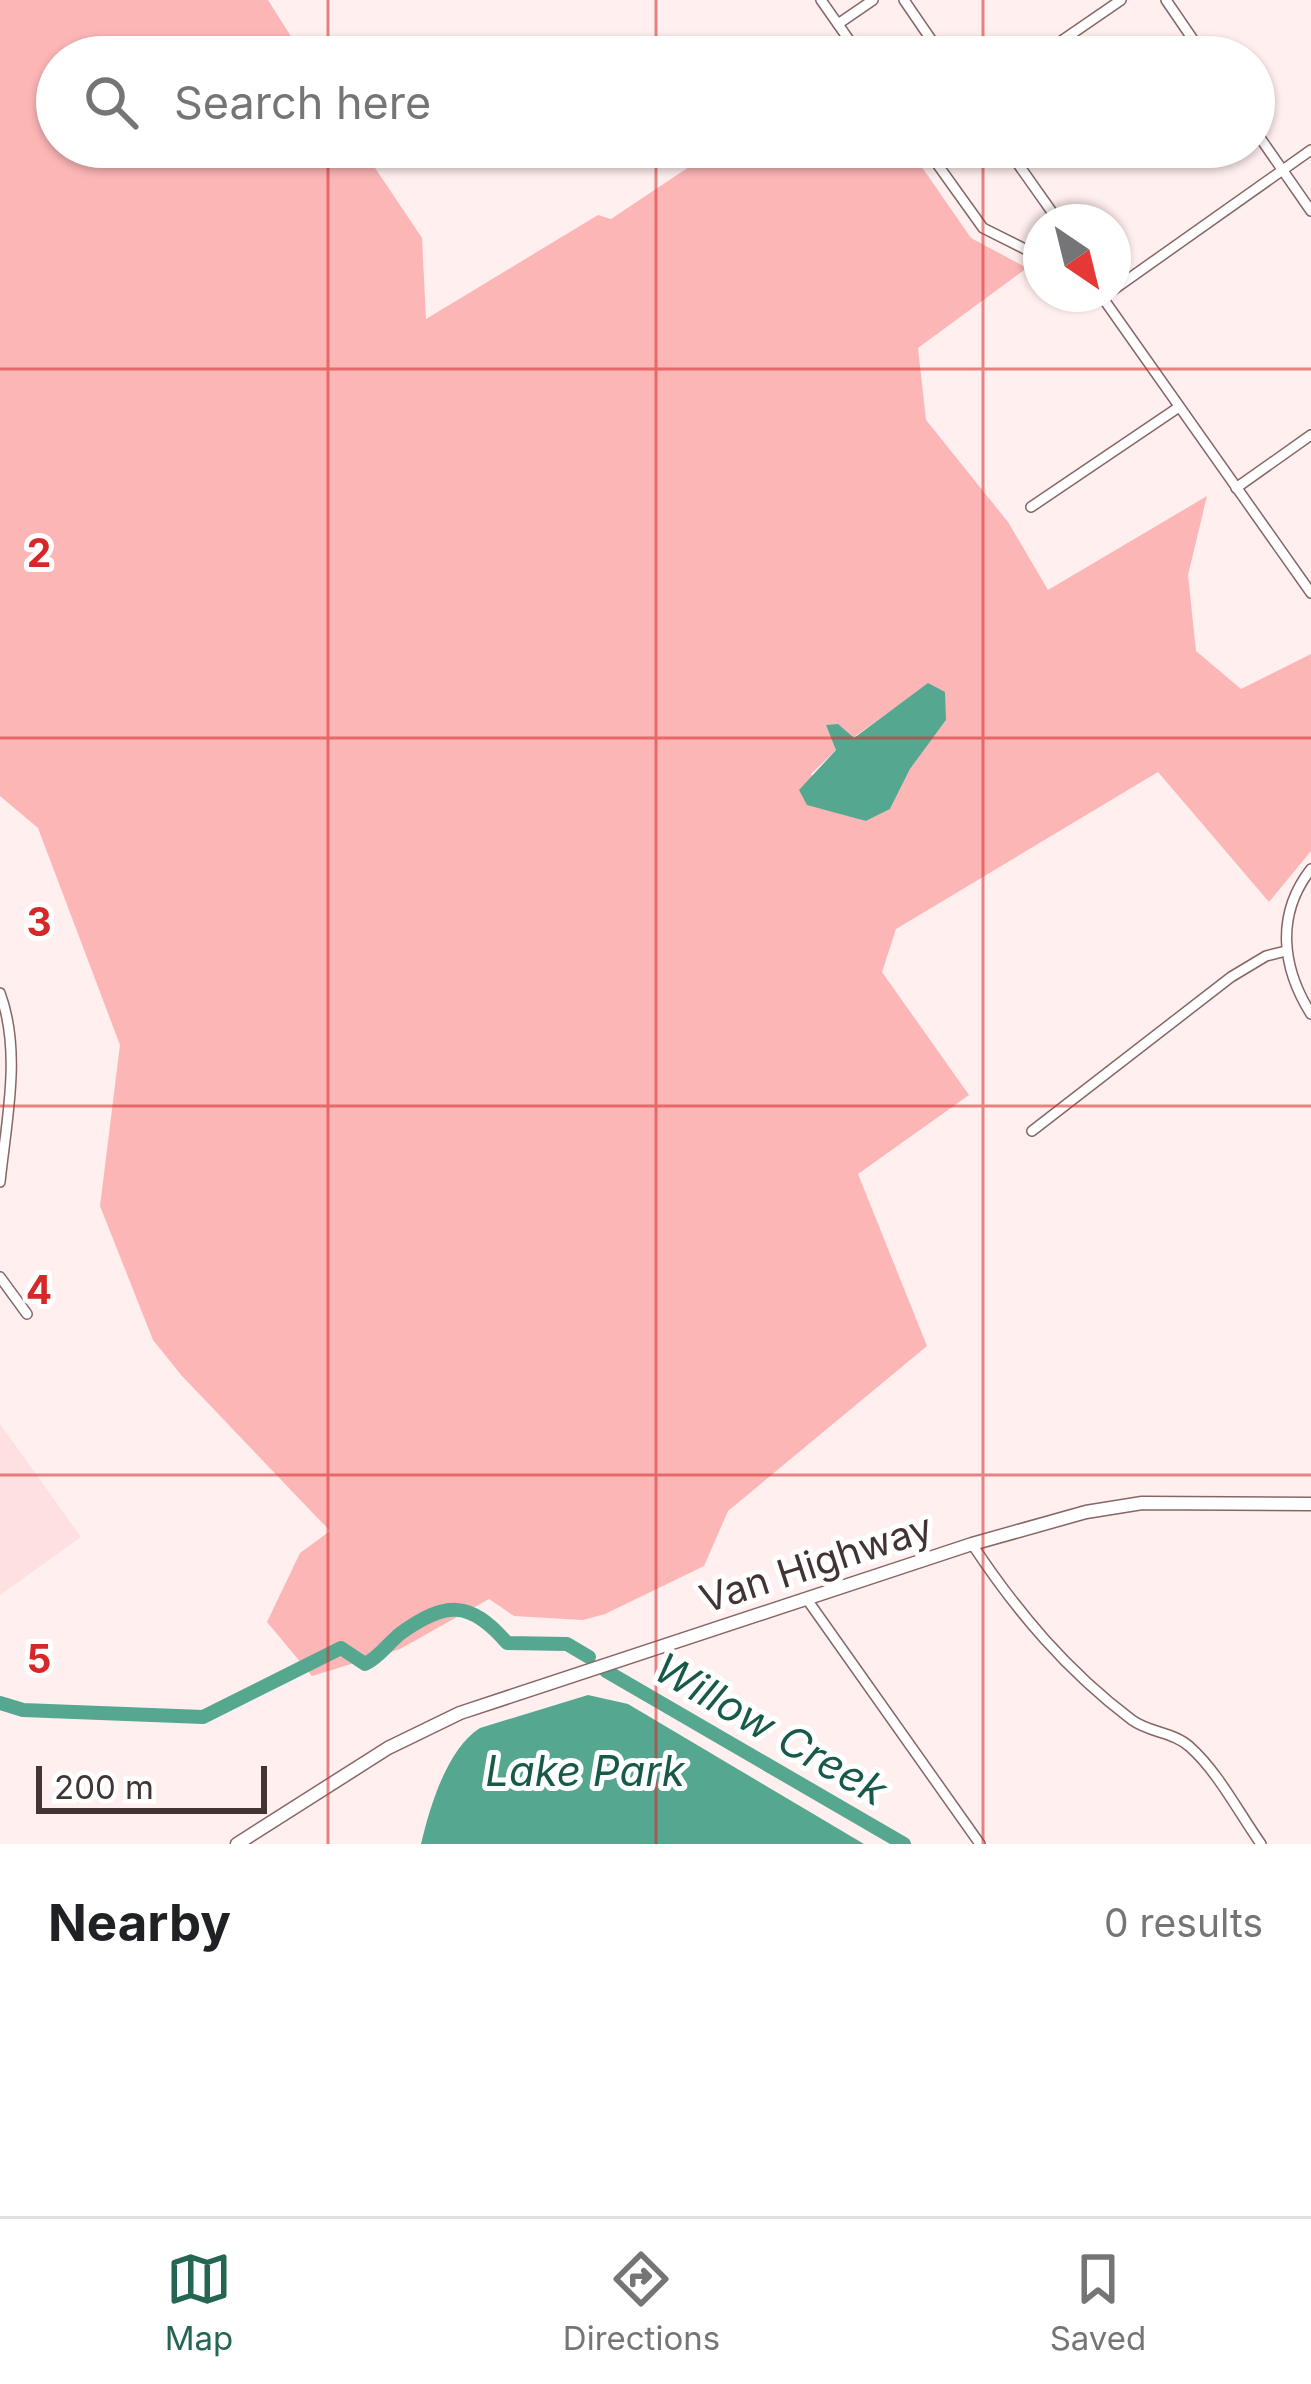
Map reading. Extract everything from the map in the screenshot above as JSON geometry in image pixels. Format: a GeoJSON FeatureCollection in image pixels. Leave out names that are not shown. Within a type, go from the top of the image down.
{"type":"FeatureCollection","features":[{"type":"Feature","properties":{"kind":"main road","name":"Van Highway"},"geometry":{"type":"LineString","coordinates":[[237,1844],[362,1763],[460,1713],[971,1544],[1086,1512],[1142,1503],[1311,1504]]}},
{"type":"Feature","properties":{"kind":"street"},"geometry":{"type":"LineString","coordinates":[[821,0],[846,36]]}},
{"type":"Feature","properties":{"kind":"street"},"geometry":{"type":"LineString","coordinates":[[838,24],[873,0]]}},
{"type":"Feature","properties":{"kind":"street"},"geometry":{"type":"LineString","coordinates":[[904,0],[929,36]]}},
{"type":"Feature","properties":{"kind":"street"},"geometry":{"type":"LineString","coordinates":[[1069,36],[1121,0]]}},
{"type":"Feature","properties":{"kind":"street"},"geometry":{"type":"LineString","coordinates":[[1166,0],[1191,36]]}},
{"type":"Feature","properties":{"kind":"street"},"geometry":{"type":"LineString","coordinates":[[1131,276],[1311,150]]}},
{"type":"Feature","properties":{"kind":"street"},"geometry":{"type":"LineString","coordinates":[[1275,160],[1311,211]]}},
{"type":"Feature","properties":{"kind":"street"},"geometry":{"type":"LineString","coordinates":[[940,168],[983,228],[1023,248]]}},
{"type":"Feature","properties":{"kind":"street"},"geometry":{"type":"LineString","coordinates":[[1021,168],[1046,204]]}},
{"type":"Feature","properties":{"kind":"street"},"geometry":{"type":"LineString","coordinates":[[1118,312],[1311,593]]}},
{"type":"Feature","properties":{"kind":"street"},"geometry":{"type":"LineString","coordinates":[[1031,507],[1179,406]]}},
{"type":"Feature","properties":{"kind":"street"},"geometry":{"type":"LineString","coordinates":[[1236,488],[1311,435]]}},
{"type":"Feature","properties":{"kind":"street"},"geometry":{"type":"LineString","coordinates":[[1311,869],[1290,912],[1286,951],[1291,977],[1311,1014]]}},
{"type":"Feature","properties":{"kind":"street"},"geometry":{"type":"LineString","coordinates":[[1032,1131],[1231,977],[1266,956],[1286,951]]}},
{"type":"Feature","properties":{"kind":"street"},"geometry":{"type":"LineString","coordinates":[[0,1182],[11,1070],[1,1000]]}},
{"type":"Feature","properties":{"kind":"street"},"geometry":{"type":"LineString","coordinates":[[0,1277],[27,1314]]}},
{"type":"Feature","properties":{"kind":"street"},"geometry":{"type":"LineString","coordinates":[[971,1544],[1024,1620],[1066,1664],[1132,1720],[1189,1746],[1261,1844]]}},
{"type":"Feature","properties":{"kind":"street"},"geometry":{"type":"LineString","coordinates":[[806,1598],[980,1844]]}},
{"type":"Feature","properties":{"kind":"shaded area"},"geometry":{"type":"Polygon","coordinates":[[[0,0],[268,0],[291,36],[36,36],[36,168],[375,168],[422,238],[426,319],[598,215],[611,219],[688,168],[923,168],[971,238],[1023,266],[1023,271],[918,348],[926,420],[1008,522],[1048,590],[1207,496],[1188,575],[1196,651],[1241,689],[1311,654],[1311,851],[1269,902],[1158,772],[896,929],[882,972],[969,1095],[858,1174],[927,1346],[728,1511],[704,1566],[605,1614],[583,1620],[514,1616],[489,1599],[400,1649],[312,1676],[267,1622],[300,1553],[330,1531],[153,1340],[100,1206],[120,1045],[38,828],[0,796],[0,0]],[[928,684],[836,750],[811,774],[830,808],[866,821],[890,809],[910,769],[946,720],[928,684]]]}},
{"type":"Feature","properties":{"kind":"shaded area"},"geometry":{"type":"Polygon","coordinates":[[[0,1424],[81,1537],[0,1595],[0,1424]]]}},
{"type":"Feature","properties":{"kind":"water"},"geometry":{"type":"Polygon","coordinates":[[[928,683],[945,692],[946,720],[910,769],[890,809],[866,821],[807,805],[799,790],[836,750],[826,725],[838,724],[854,738],[928,683]]]}},
{"type":"Feature","properties":{"kind":"water","name":"Lake Park"},"geometry":{"type":"Polygon","coordinates":[[[588,1695],[628,1704],[864,1844],[421,1844],[442,1780],[468,1737],[480,1728],[588,1695]]]}},
{"type":"Feature","properties":{"kind":"waterway","name":"Willow Creek"},"geometry":{"type":"LineString","coordinates":[[0,1703],[23,1710],[203,1717],[341,1648],[365,1664],[417,1622],[457,1610],[481,1619],[507,1643],[567,1644],[589,1657]]}},
{"type":"Feature","properties":{"kind":"waterway","name":"Willow Creek"},"geometry":{"type":"LineString","coordinates":[[606,1671],[904,1844]]}}]}
